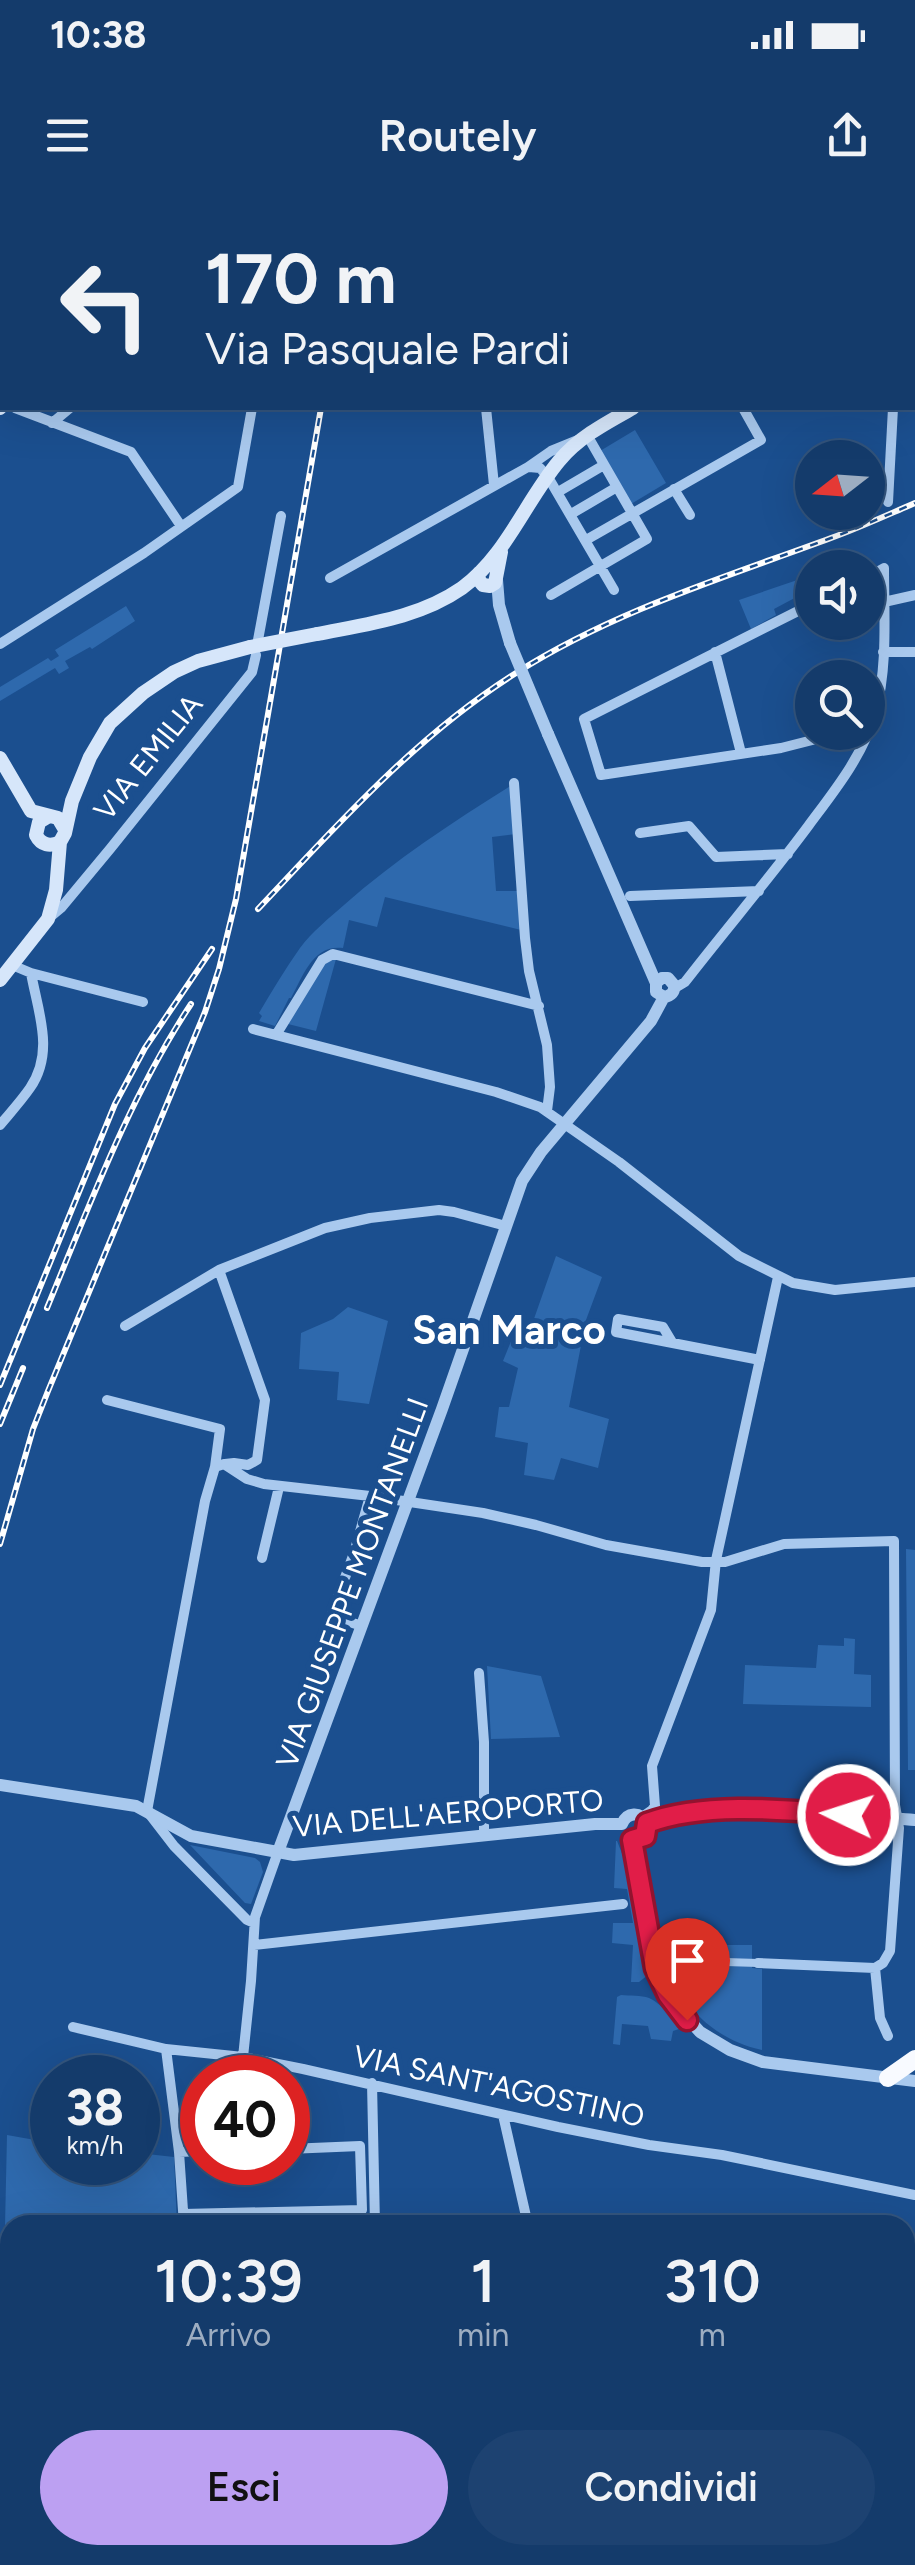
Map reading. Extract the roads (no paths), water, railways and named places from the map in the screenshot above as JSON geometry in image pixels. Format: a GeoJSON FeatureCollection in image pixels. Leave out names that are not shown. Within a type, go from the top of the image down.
{"type":"FeatureCollection","features":[{"type":"Feature","properties":{"kind":"highway"},"geometry":{"type":"LineString","coordinates":[[888,2078],[915,2059]]}},
{"type":"Feature","properties":{"kind":"main road"},"geometry":{"type":"LineString","coordinates":[[487,577],[502,546],[548,476],[553,457],[630,410]]}},
{"type":"Feature","properties":{"kind":"main road","name":"VIA EMILIA"},"geometry":{"type":"LineString","coordinates":[[0,980],[48,919],[58,879],[62,835],[85,768],[104,732],[136,698],[186,666],[400,618],[487,577]]}},
{"type":"Feature","properties":{"kind":"main road"},"geometry":{"type":"LineString","coordinates":[[0,758],[32,811],[60,820],[62,835],[53,845],[39,839],[0,776]]}},
{"type":"Feature","properties":{"kind":"main road"},"geometry":{"type":"LineString","coordinates":[[36,829],[41,820],[62,812],[72,802]]}},
{"type":"Feature","properties":{"kind":"street"},"geometry":{"type":"LineString","coordinates":[[20,410],[131,452],[181,526]]}},
{"type":"Feature","properties":{"kind":"street"},"geometry":{"type":"LineString","coordinates":[[52,423],[68,410]]}},
{"type":"Feature","properties":{"kind":"street"},"geometry":{"type":"LineString","coordinates":[[0,644],[159,544],[238,487],[252,410]]}},
{"type":"Feature","properties":{"kind":"street"},"geometry":{"type":"LineString","coordinates":[[486,410],[494,486]]}},
{"type":"Feature","properties":{"kind":"street"},"geometry":{"type":"LineString","coordinates":[[586,540],[761,440],[745,410]]}},
{"type":"Feature","properties":{"kind":"street"},"geometry":{"type":"LineString","coordinates":[[888,502],[893,410]]}},
{"type":"Feature","properties":{"kind":"street"},"geometry":{"type":"LineString","coordinates":[[551,595],[647,538],[584,437]]}},
{"type":"Feature","properties":{"kind":"street"},"geometry":{"type":"LineString","coordinates":[[330,578],[528,467],[553,457]]}},
{"type":"Feature","properties":{"kind":"street"},"geometry":{"type":"LineString","coordinates":[[558,492],[604,465]]}},
{"type":"Feature","properties":{"kind":"street"},"geometry":{"type":"LineString","coordinates":[[528,467],[540,468],[548,476],[614,590]]}},
{"type":"Feature","properties":{"kind":"street"},"geometry":{"type":"LineString","coordinates":[[570,514],[617,487]]}},
{"type":"Feature","properties":{"kind":"street"},"geometry":{"type":"LineString","coordinates":[[674,489],[690,514]]}},
{"type":"Feature","properties":{"kind":"street","name":"VIA EMILIA"},"geometry":{"type":"LineString","coordinates":[[48,919],[252,672],[282,516]]}},
{"type":"Feature","properties":{"kind":"street"},"geometry":{"type":"LineString","coordinates":[[487,577],[510,643],[656,983],[656,992],[669,992]]}},
{"type":"Feature","properties":{"kind":"street"},"geometry":{"type":"LineString","coordinates":[[885,602],[915,596]]}},
{"type":"Feature","properties":{"kind":"street"},"geometry":{"type":"LineString","coordinates":[[795,612],[584,719],[601,775],[795,744]]}},
{"type":"Feature","properties":{"kind":"street","name":"VIA GIUSEPPE MONTANELLI"},"geometry":{"type":"LineString","coordinates":[[882,660],[883,640]]}},
{"type":"Feature","properties":{"kind":"street"},"geometry":{"type":"LineString","coordinates":[[715,652],[740,753]]}},
{"type":"Feature","properties":{"kind":"street"},"geometry":{"type":"LineString","coordinates":[[883,652],[915,652]]}},
{"type":"Feature","properties":{"kind":"street","name":"VIA GIUSEPPE MONTANELLI"},"geometry":{"type":"LineString","coordinates":[[242,2055],[259,1902],[298,1805],[526,1173],[651,1022],[669,992],[683,984],[788,854],[855,762],[860,750]]}},
{"type":"Feature","properties":{"kind":"street"},"geometry":{"type":"LineString","coordinates":[[514,783],[529,971],[548,1056],[547,1110]]}},
{"type":"Feature","properties":{"kind":"street"},"geometry":{"type":"LineString","coordinates":[[640,833],[689,826],[716,857],[788,854]]}},
{"type":"Feature","properties":{"kind":"street"},"geometry":{"type":"LineString","coordinates":[[58,879],[63,889],[75,889]]}},
{"type":"Feature","properties":{"kind":"street"},"geometry":{"type":"LineString","coordinates":[[630,896],[759,890]]}},
{"type":"Feature","properties":{"kind":"street"},"geometry":{"type":"LineString","coordinates":[[276,1035],[322,960],[333,954],[539,1006]]}},
{"type":"Feature","properties":{"kind":"street"},"geometry":{"type":"LineString","coordinates":[[12,965],[143,1002]]}},
{"type":"Feature","properties":{"kind":"street"},"geometry":{"type":"LineString","coordinates":[[0,1125],[30,1088],[43,1060],[44,1033],[31,973]]}},
{"type":"Feature","properties":{"kind":"street"},"geometry":{"type":"LineString","coordinates":[[253,1029],[503,1094],[547,1110],[740,1256],[778,1277],[802,1286],[835,1290],[915,1282]]}},
{"type":"Feature","properties":{"kind":"street"},"geometry":{"type":"LineString","coordinates":[[126,1326],[219,1270],[326,1228],[400,1213],[446,1210],[506,1226]]}},
{"type":"Feature","properties":{"kind":"street"},"geometry":{"type":"LineString","coordinates":[[219,1270],[265,1400],[256,1462],[219,1466]]}},
{"type":"Feature","properties":{"kind":"street"},"geometry":{"type":"LineString","coordinates":[[632,1840],[645,1836],[645,1820],[655,1806],[652,1766],[711,1610],[715,1563],[778,1277]]}},
{"type":"Feature","properties":{"kind":"street"},"geometry":{"type":"LineString","coordinates":[[672,1342],[663,1327],[618,1319],[616,1332],[760,1360]]}},
{"type":"Feature","properties":{"kind":"street"},"geometry":{"type":"LineString","coordinates":[[107,1400],[220,1430],[219,1466],[206,1501],[147,1811],[174,1846],[254,1923]]}},
{"type":"Feature","properties":{"kind":"street"},"geometry":{"type":"LineString","coordinates":[[219,1466],[247,1480],[279,1487],[408,1501],[536,1524],[628,1550],[715,1563],[784,1544],[894,1541],[895,1805],[899,1834],[890,1951],[875,1968],[660,1960]]}},
{"type":"Feature","properties":{"kind":"street"},"geometry":{"type":"LineString","coordinates":[[262,1558],[279,1487]]}},
{"type":"Feature","properties":{"kind":"street"},"geometry":{"type":"LineString","coordinates":[[362,1626],[332,1616],[370,1496]]}},
{"type":"Feature","properties":{"kind":"street"},"geometry":{"type":"LineString","coordinates":[[479,1673],[484,1836]]}},
{"type":"Feature","properties":{"kind":"street","name":"VIA DELL'AEROPORTO"},"geometry":{"type":"LineString","coordinates":[[0,1785],[122,1804],[147,1811],[191,1836],[278,1852],[311,1854],[622,1824]]}},
{"type":"Feature","properties":{"kind":"street","name":"VIA DELL'AEROPORTO"},"geometry":{"type":"LineString","coordinates":[[645,1820],[755,1809],[915,1820]]}},
{"type":"Feature","properties":{"kind":"street"},"geometry":{"type":"LineString","coordinates":[[645,1820],[630,1815],[622,1824],[623,1833],[632,1840],[655,1968],[672,2000],[696,2028],[724,2048],[758,2060],[915,2082]]}},
{"type":"Feature","properties":{"kind":"street"},"geometry":{"type":"LineString","coordinates":[[254,1945],[623,1904]]}},
{"type":"Feature","properties":{"kind":"street"},"geometry":{"type":"LineString","coordinates":[[875,1968],[880,2018],[888,2036]]}},
{"type":"Feature","properties":{"kind":"street","name":"VIA SANT'AGOSTINO"},"geometry":{"type":"LineString","coordinates":[[73,2027],[166,2048],[219,2055]]}},
{"type":"Feature","properties":{"kind":"street"},"geometry":{"type":"LineString","coordinates":[[166,2048],[184,2215]]}},
{"type":"Feature","properties":{"kind":"street","name":"VIA SANT'AGOSTINO"},"geometry":{"type":"LineString","coordinates":[[310,2071],[503,2115],[915,2196]]}},
{"type":"Feature","properties":{"kind":"street"},"geometry":{"type":"LineString","coordinates":[[372,2083],[375,2215]]}},
{"type":"Feature","properties":{"kind":"street"},"geometry":{"type":"LineString","coordinates":[[503,2115],[526,2215]]}},
{"type":"Feature","properties":{"kind":"street"},"geometry":{"type":"LineString","coordinates":[[273,2215],[362,2210],[360,2146],[310,2148]]}},
{"type":"Feature","properties":{"kind":"railway"},"geometry":{"type":"LineString","coordinates":[[0,1544],[33,1429],[205,1012],[219,969],[236,899],[321,410]]}},
{"type":"Feature","properties":{"kind":"railway"},"geometry":{"type":"LineString","coordinates":[[258,909],[412,753],[516,673],[630,614],[915,503]]}},
{"type":"Feature","properties":{"kind":"railway"},"geometry":{"type":"LineString","coordinates":[[0,1385],[115,1104],[145,1048],[212,949]]}},
{"type":"Feature","properties":{"kind":"railway"},"geometry":{"type":"LineString","coordinates":[[47,1308],[130,1114],[191,1004]]}},
{"type":"Feature","properties":{"kind":"railway"},"geometry":{"type":"LineString","coordinates":[[0,1424],[23,1368]]}},
{"type":"Feature","properties":{"kind":"district","name":"San Marco"},"geometry":{"type":"Point","coordinates":[509,1330]}}]}
